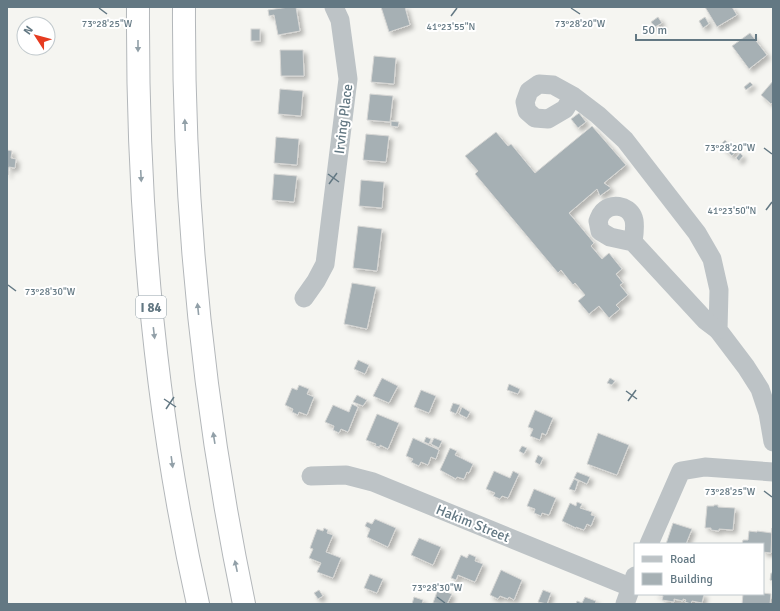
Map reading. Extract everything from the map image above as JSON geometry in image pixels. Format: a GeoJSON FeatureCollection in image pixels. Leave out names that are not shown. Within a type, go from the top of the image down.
{"type":"FeatureCollection","features":[{"type":"Feature","properties":{"kind":"highway","name":"I 84"},"geometry":{"type":"LineString","coordinates":[[138,7],[140,141],[144,227],[151,312],[175,484],[190,570],[198,604]]}},
{"type":"Feature","properties":{"kind":"highway"},"geometry":{"type":"LineString","coordinates":[[184,7],[187,164],[196,291],[213,429],[244,604]]}},
{"type":"Feature","properties":{"kind":"street","name":"Irving Place"},"geometry":{"type":"LineString","coordinates":[[304,298],[316,281],[325,264],[348,79],[340,20],[334,7]]}},
{"type":"Feature","properties":{"kind":"street"},"geometry":{"type":"LineString","coordinates":[[572,96],[598,115],[625,140],[697,233],[712,259],[719,290],[718,330]]}},
{"type":"Feature","properties":{"kind":"street"},"geometry":{"type":"LineString","coordinates":[[633,242],[706,321],[718,330],[746,367],[760,389],[768,412],[773,442]]}},
{"type":"Feature","properties":{"kind":"street"},"geometry":{"type":"LineString","coordinates":[[649,543],[681,471],[705,467],[773,472]]}},
{"type":"Feature","properties":{"kind":"street","name":"Hakim Street"},"geometry":{"type":"LineString","coordinates":[[311,476],[346,475],[373,482],[630,589]]}},
{"type":"Feature","properties":{"kind":"building"},"geometry":{"type":"Polygon","coordinates":[[[296,7],[300,31],[278,35],[274,15],[269,16],[268,10],[296,7]]]}},
{"type":"Feature","properties":{"kind":"building"},"geometry":{"type":"Polygon","coordinates":[[[381,7],[405,7],[410,25],[389,32],[381,7]]]}},
{"type":"Feature","properties":{"kind":"building"},"geometry":{"type":"Polygon","coordinates":[[[705,7],[732,7],[737,15],[717,27],[705,7]]]}},
{"type":"Feature","properties":{"kind":"building"},"geometry":{"type":"Polygon","coordinates":[[[658,17],[662,23],[655,27],[651,22],[658,17]]]}},
{"type":"Feature","properties":{"kind":"building"},"geometry":{"type":"Polygon","coordinates":[[[705,17],[709,24],[703,28],[699,21],[705,17]]]}},
{"type":"Feature","properties":{"kind":"building"},"geometry":{"type":"Polygon","coordinates":[[[251,29],[260,29],[260,41],[251,41],[251,29]]]}},
{"type":"Feature","properties":{"kind":"building"},"geometry":{"type":"Polygon","coordinates":[[[750,33],[767,55],[749,69],[732,46],[750,33]]]}},
{"type":"Feature","properties":{"kind":"building"},"geometry":{"type":"Polygon","coordinates":[[[280,50],[303,50],[304,76],[281,76],[280,50]]]}},
{"type":"Feature","properties":{"kind":"building"},"geometry":{"type":"Polygon","coordinates":[[[374,56],[396,58],[394,84],[371,82],[374,56]]]}},
{"type":"Feature","properties":{"kind":"building"},"geometry":{"type":"Polygon","coordinates":[[[773,81],[773,102],[771,104],[761,95],[773,81]]]}},
{"type":"Feature","properties":{"kind":"building"},"geometry":{"type":"Polygon","coordinates":[[[750,82],[753,85],[746,90],[744,87],[750,82]]]}},
{"type":"Feature","properties":{"kind":"building"},"geometry":{"type":"Polygon","coordinates":[[[280,89],[303,91],[301,116],[278,114],[280,89]]]}},
{"type":"Feature","properties":{"kind":"building"},"geometry":{"type":"Polygon","coordinates":[[[370,94],[393,96],[390,122],[367,120],[370,94]]]}},
{"type":"Feature","properties":{"kind":"building"},"geometry":{"type":"Polygon","coordinates":[[[579,113],[586,122],[578,128],[571,119],[579,113]]]}},
{"type":"Feature","properties":{"kind":"building"},"geometry":{"type":"Polygon","coordinates":[[[391,121],[399,122],[398,127],[391,126],[391,121]]]}},
{"type":"Feature","properties":{"kind":"building"},"geometry":{"type":"Polygon","coordinates":[[[592,126],[626,165],[604,183],[611,188],[600,196],[597,189],[569,213],[594,243],[591,246],[602,259],[609,253],[622,269],[616,274],[623,283],[620,285],[628,295],[616,305],[620,309],[609,318],[599,306],[589,314],[578,301],[585,295],[575,283],[573,285],[561,270],[558,273],[475,174],[478,171],[465,156],[496,132],[508,146],[511,144],[535,173],[592,126]]]}},
{"type":"Feature","properties":{"kind":"building"},"geometry":{"type":"Polygon","coordinates":[[[366,134],[389,136],[386,162],[363,160],[366,134]]]}},
{"type":"Feature","properties":{"kind":"building"},"geometry":{"type":"Polygon","coordinates":[[[276,137],[299,139],[297,165],[274,163],[276,137]]]}},
{"type":"Feature","properties":{"kind":"building"},"geometry":{"type":"Polygon","coordinates":[[[725,140],[736,151],[732,156],[720,145],[725,140]]]}},
{"type":"Feature","properties":{"kind":"building"},"geometry":{"type":"Polygon","coordinates":[[[7,150],[12,151],[11,158],[16,159],[15,168],[9,167],[8,175],[7,150]]]}},
{"type":"Feature","properties":{"kind":"building"},"geometry":{"type":"Polygon","coordinates":[[[740,153],[743,156],[739,161],[736,158],[740,153]]]}},
{"type":"Feature","properties":{"kind":"building"},"geometry":{"type":"Polygon","coordinates":[[[274,174],[297,176],[294,202],[272,200],[274,174]]]}},
{"type":"Feature","properties":{"kind":"building"},"geometry":{"type":"Polygon","coordinates":[[[361,180],[384,182],[382,208],[359,206],[361,180]]]}},
{"type":"Feature","properties":{"kind":"building"},"geometry":{"type":"Polygon","coordinates":[[[358,226],[382,229],[377,271],[353,268],[358,226]]]}},
{"type":"Feature","properties":{"kind":"building"},"geometry":{"type":"Polygon","coordinates":[[[352,283],[376,287],[367,329],[344,324],[352,283]]]}},
{"type":"Feature","properties":{"kind":"building"},"geometry":{"type":"Polygon","coordinates":[[[358,360],[369,365],[365,374],[354,369],[358,360]]]}},
{"type":"Feature","properties":{"kind":"building"},"geometry":{"type":"Polygon","coordinates":[[[382,378],[398,386],[389,403],[373,396],[382,378]]]}},
{"type":"Feature","properties":{"kind":"building"},"geometry":{"type":"Polygon","coordinates":[[[610,378],[615,381],[612,385],[607,383],[610,378]]]}},
{"type":"Feature","properties":{"kind":"building"},"geometry":{"type":"Polygon","coordinates":[[[509,384],[520,389],[518,394],[507,390],[509,384]]]}},
{"type":"Feature","properties":{"kind":"building"},"geometry":{"type":"Polygon","coordinates":[[[299,385],[309,389],[307,394],[314,397],[307,415],[299,412],[298,415],[292,412],[293,409],[285,405],[292,388],[297,390],[299,385]]]}},
{"type":"Feature","properties":{"kind":"building"},"geometry":{"type":"Polygon","coordinates":[[[421,390],[436,396],[429,413],[414,407],[421,390]]]}},
{"type":"Feature","properties":{"kind":"building"},"geometry":{"type":"Polygon","coordinates":[[[357,395],[367,400],[363,406],[353,402],[357,395]]]}},
{"type":"Feature","properties":{"kind":"building"},"geometry":{"type":"Polygon","coordinates":[[[453,403],[460,405],[456,414],[450,411],[453,403]]]}},
{"type":"Feature","properties":{"kind":"building"},"geometry":{"type":"Polygon","coordinates":[[[352,404],[358,407],[348,432],[341,429],[339,433],[333,430],[334,426],[325,422],[333,405],[349,412],[352,404]]]}},
{"type":"Feature","properties":{"kind":"building"},"geometry":{"type":"Polygon","coordinates":[[[462,407],[470,412],[467,418],[459,414],[462,407]]]}},
{"type":"Feature","properties":{"kind":"building"},"geometry":{"type":"Polygon","coordinates":[[[535,410],[553,418],[546,435],[542,433],[540,440],[530,436],[533,429],[528,427],[535,410]]]}},
{"type":"Feature","properties":{"kind":"building"},"geometry":{"type":"Polygon","coordinates":[[[377,414],[399,423],[388,449],[380,445],[380,447],[375,446],[376,444],[366,440],[377,414]]]}},
{"type":"Feature","properties":{"kind":"building"},"geometry":{"type":"Polygon","coordinates":[[[598,433],[629,445],[617,475],[587,464],[598,433]]]}},
{"type":"Feature","properties":{"kind":"building"},"geometry":{"type":"Polygon","coordinates":[[[426,437],[431,439],[429,444],[424,442],[426,437]]]}},
{"type":"Feature","properties":{"kind":"building"},"geometry":{"type":"Polygon","coordinates":[[[413,438],[439,450],[436,459],[431,457],[428,465],[421,462],[419,466],[411,462],[413,459],[406,456],[413,438]]]}},
{"type":"Feature","properties":{"kind":"building"},"geometry":{"type":"Polygon","coordinates":[[[434,438],[442,441],[439,448],[431,444],[434,438]]]}},
{"type":"Feature","properties":{"kind":"building"},"geometry":{"type":"Polygon","coordinates":[[[522,446],[527,448],[524,454],[519,451],[522,446]]]}},
{"type":"Feature","properties":{"kind":"building"},"geometry":{"type":"Polygon","coordinates":[[[450,448],[457,451],[455,455],[473,464],[469,473],[467,472],[464,479],[457,477],[456,479],[440,470],[450,448]]]}},
{"type":"Feature","properties":{"kind":"building"},"geometry":{"type":"Polygon","coordinates":[[[538,455],[543,458],[540,465],[535,462],[538,455]]]}},
{"type":"Feature","properties":{"kind":"building"},"geometry":{"type":"Polygon","coordinates":[[[494,471],[510,478],[513,471],[519,474],[508,498],[502,496],[500,499],[493,496],[495,493],[486,489],[494,471]]]}},
{"type":"Feature","properties":{"kind":"building"},"geometry":{"type":"Polygon","coordinates":[[[577,472],[590,477],[587,484],[574,478],[577,472]]]}},
{"type":"Feature","properties":{"kind":"building"},"geometry":{"type":"Polygon","coordinates":[[[574,479],[578,481],[575,491],[569,489],[574,479]]]}},
{"type":"Feature","properties":{"kind":"building"},"geometry":{"type":"Polygon","coordinates":[[[534,489],[556,498],[549,515],[542,513],[541,516],[534,513],[535,509],[527,506],[534,489]]]}},
{"type":"Feature","properties":{"kind":"building"},"geometry":{"type":"Polygon","coordinates":[[[577,502],[582,504],[580,508],[592,512],[591,515],[595,516],[591,526],[587,524],[584,530],[562,521],[570,503],[576,506],[577,502]]]}},
{"type":"Feature","properties":{"kind":"building"},"geometry":{"type":"Polygon","coordinates":[[[718,505],[718,507],[735,508],[733,530],[719,529],[719,531],[711,530],[711,528],[705,528],[707,506],[718,505]]]}},
{"type":"Feature","properties":{"kind":"building"},"geometry":{"type":"Polygon","coordinates":[[[375,519],[396,528],[388,547],[367,537],[370,529],[365,526],[367,522],[372,524],[375,519]]]}},
{"type":"Feature","properties":{"kind":"building"},"geometry":{"type":"Polygon","coordinates":[[[673,523],[692,529],[686,543],[666,543],[673,523]]]}},
{"type":"Feature","properties":{"kind":"building"},"geometry":{"type":"Polygon","coordinates":[[[324,528],[328,530],[327,533],[333,535],[326,552],[341,558],[333,578],[317,572],[321,563],[309,558],[313,549],[310,548],[317,529],[323,531],[324,528]]]}},
{"type":"Feature","properties":{"kind":"building"},"geometry":{"type":"Polygon","coordinates":[[[749,531],[772,533],[771,553],[764,552],[764,543],[742,543],[743,540],[748,540],[749,531]]]}},
{"type":"Feature","properties":{"kind":"building"},"geometry":{"type":"Polygon","coordinates":[[[419,538],[441,547],[433,565],[411,555],[419,538]]]}},
{"type":"Feature","properties":{"kind":"building"},"geometry":{"type":"Polygon","coordinates":[[[469,554],[476,557],[475,561],[483,564],[475,582],[458,575],[456,580],[451,578],[461,555],[467,558],[469,554]]]}},
{"type":"Feature","properties":{"kind":"building"},"geometry":{"type":"Polygon","coordinates":[[[501,570],[522,580],[514,600],[509,597],[508,599],[500,596],[498,599],[490,595],[501,570]]]}},
{"type":"Feature","properties":{"kind":"building"},"geometry":{"type":"Polygon","coordinates":[[[771,573],[773,573],[773,581],[770,580],[771,573]]]}},
{"type":"Feature","properties":{"kind":"building"},"geometry":{"type":"Polygon","coordinates":[[[370,574],[383,579],[377,593],[364,588],[370,574]]]}},
{"type":"Feature","properties":{"kind":"building"},"geometry":{"type":"Polygon","coordinates":[[[438,589],[452,594],[447,604],[433,603],[438,589]]]}},
{"type":"Feature","properties":{"kind":"building"},"geometry":{"type":"Polygon","coordinates":[[[319,590],[323,596],[318,599],[314,593],[319,590]]]}},
{"type":"Feature","properties":{"kind":"building"},"geometry":{"type":"Polygon","coordinates":[[[543,590],[551,593],[547,604],[538,602],[543,590]]]}},
{"type":"Feature","properties":{"kind":"building"},"geometry":{"type":"Polygon","coordinates":[[[771,594],[770,604],[742,604],[743,595],[771,594]]]}},
{"type":"Feature","properties":{"kind":"building"},"geometry":{"type":"Polygon","coordinates":[[[659,595],[704,595],[702,603],[692,601],[691,604],[685,602],[686,600],[683,599],[683,601],[674,599],[674,602],[662,600],[663,596],[659,595]]]}},
{"type":"Feature","properties":{"kind":"building"},"geometry":{"type":"Polygon","coordinates":[[[414,597],[423,600],[422,604],[412,604],[414,597]]]}},
{"type":"Feature","properties":{"kind":"building"},"geometry":{"type":"Polygon","coordinates":[[[585,597],[596,601],[595,604],[576,604],[577,601],[582,603],[585,597]]]}}]}
